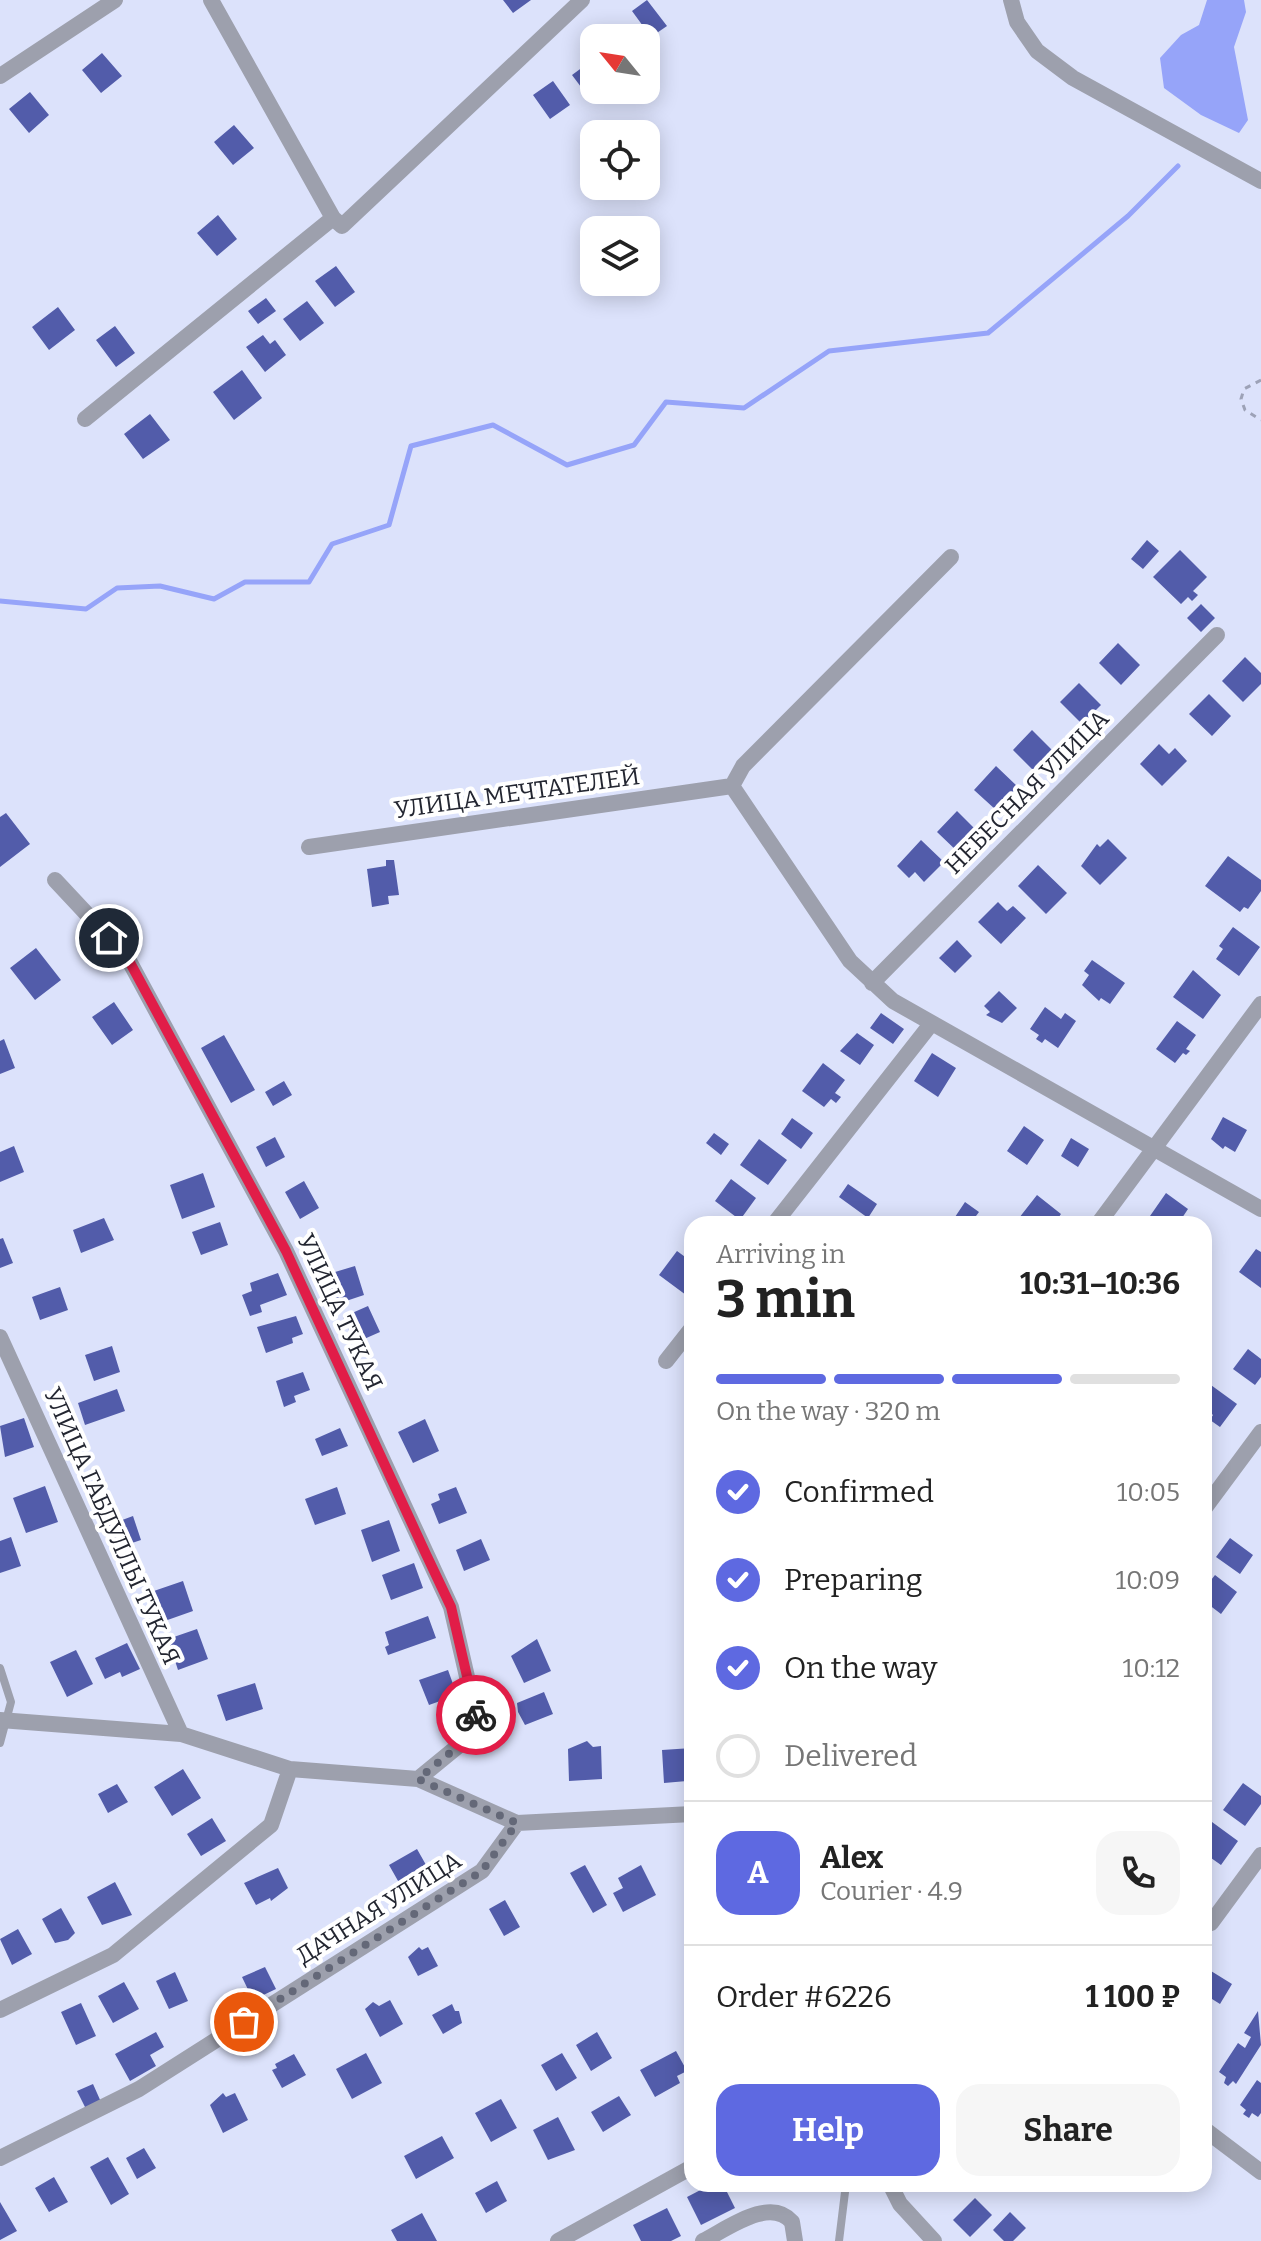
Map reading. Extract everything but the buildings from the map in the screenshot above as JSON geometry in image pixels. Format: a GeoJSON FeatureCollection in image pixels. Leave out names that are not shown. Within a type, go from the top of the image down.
{"type":"FeatureCollection","features":[{"type":"Feature","properties":{"kind":"street"},"geometry":{"type":"LineString","coordinates":[[0,76],[115,0]]}},
{"type":"Feature","properties":{"kind":"street"},"geometry":{"type":"LineString","coordinates":[[211,0],[333,218],[342,226],[582,0]]}},
{"type":"Feature","properties":{"kind":"street"},"geometry":{"type":"LineString","coordinates":[[1011,0],[1017,22],[1037,51],[1073,78],[1261,181]]}},
{"type":"Feature","properties":{"kind":"street"},"geometry":{"type":"LineString","coordinates":[[85,419],[333,218]]}},
{"type":"Feature","properties":{"kind":"street"},"geometry":{"type":"LineString","coordinates":[[951,557],[743,766],[732,786],[850,961],[893,1001],[1261,1209]]}},
{"type":"Feature","properties":{"kind":"street","name":"НЕБЕСНАЯ УЛИЦА"},"geometry":{"type":"LineString","coordinates":[[872,983],[1217,635]]}},
{"type":"Feature","properties":{"kind":"street","name":"УЛИЦА МЕЧТАТЕЛЕЙ"},"geometry":{"type":"LineString","coordinates":[[309,847],[732,786]]}},
{"type":"Feature","properties":{"kind":"street","name":"УЛИЦА ТУКАЯ"},"geometry":{"type":"LineString","coordinates":[[55,880],[127,957],[286,1251],[451,1607],[479,1729],[418,1779]]}},
{"type":"Feature","properties":{"kind":"street"},"geometry":{"type":"LineString","coordinates":[[1104,1216],[1261,1004]]}},
{"type":"Feature","properties":{"kind":"street"},"geometry":{"type":"LineString","coordinates":[[780,1216],[931,1024]]}},
{"type":"Feature","properties":{"kind":"street","name":"УЛИЦА ГАБДУЛЛЫ ТУКАЯ"},"geometry":{"type":"LineString","coordinates":[[0,1337],[181,1734]]}},
{"type":"Feature","properties":{"kind":"street"},"geometry":{"type":"LineString","coordinates":[[666,1361],[684,1338]]}},
{"type":"Feature","properties":{"kind":"street"},"geometry":{"type":"LineString","coordinates":[[1212,1498],[1261,1432]]}},
{"type":"Feature","properties":{"kind":"street"},"geometry":{"type":"LineString","coordinates":[[4,1720],[181,1734],[290,1769],[418,1779],[517,1823],[684,1814]]}},
{"type":"Feature","properties":{"kind":"street"},"geometry":{"type":"LineString","coordinates":[[0,2010],[113,1955],[259,1835],[271,1825],[290,1769]]}},
{"type":"Feature","properties":{"kind":"street","name":"ДАЧНАЯ УЛИЦА"},"geometry":{"type":"LineString","coordinates":[[0,2158],[139,2089],[482,1871],[517,1823]]}},
{"type":"Feature","properties":{"kind":"street"},"geometry":{"type":"LineString","coordinates":[[1212,1922],[1261,1855]]}},
{"type":"Feature","properties":{"kind":"street"},"geometry":{"type":"LineString","coordinates":[[1212,2135],[1261,2172]]}},
{"type":"Feature","properties":{"kind":"street"},"geometry":{"type":"LineString","coordinates":[[558,2241],[684,2171]]}},
{"type":"Feature","properties":{"kind":"street"},"geometry":{"type":"LineString","coordinates":[[894,2192],[900,2204],[934,2241]]}},
{"type":"Feature","properties":{"kind":"street"},"geometry":{"type":"LineString","coordinates":[[703,2241],[758,2213],[779,2212],[792,2222],[795,2241]]}},
{"type":"Feature","properties":{"kind":"lane"},"geometry":{"type":"LineString","coordinates":[[0,1668],[11,1702],[0,1743]]}},
{"type":"Feature","properties":{"kind":"lane"},"geometry":{"type":"LineString","coordinates":[[839,2241],[845,2192]]}},
{"type":"Feature","properties":{"kind":"path"},"geometry":{"type":"LineString","coordinates":[[1261,380],[1244,389],[1241,399],[1245,410],[1261,420]]}},
{"type":"Feature","properties":{"kind":"water"},"geometry":{"type":"Polygon","coordinates":[[[1207,0],[1244,0],[1246,12],[1234,47],[1248,120],[1239,133],[1201,115],[1164,88],[1160,58],[1181,35],[1199,25],[1207,0]]]}},
{"type":"Feature","properties":{"kind":"waterway"},"geometry":{"type":"LineString","coordinates":[[0,601],[86,609],[117,588],[160,586],[214,599],[245,582],[309,582],[332,544],[389,525],[411,446],[493,425],[567,465],[634,445],[666,402],[744,408],[829,351],[988,333],[1128,216],[1178,166]]}},
{"type":"Feature","properties":{"kind":"way so far"},"geometry":{"type":"LineString","coordinates":[[244,2022],[482,1871],[517,1823],[418,1779],[479,1729],[476,1715]]}},
{"type":"Feature","properties":{"kind":"route"},"geometry":{"type":"LineString","coordinates":[[109,938],[127,957],[286,1251],[451,1607],[476,1715]]}}]}
